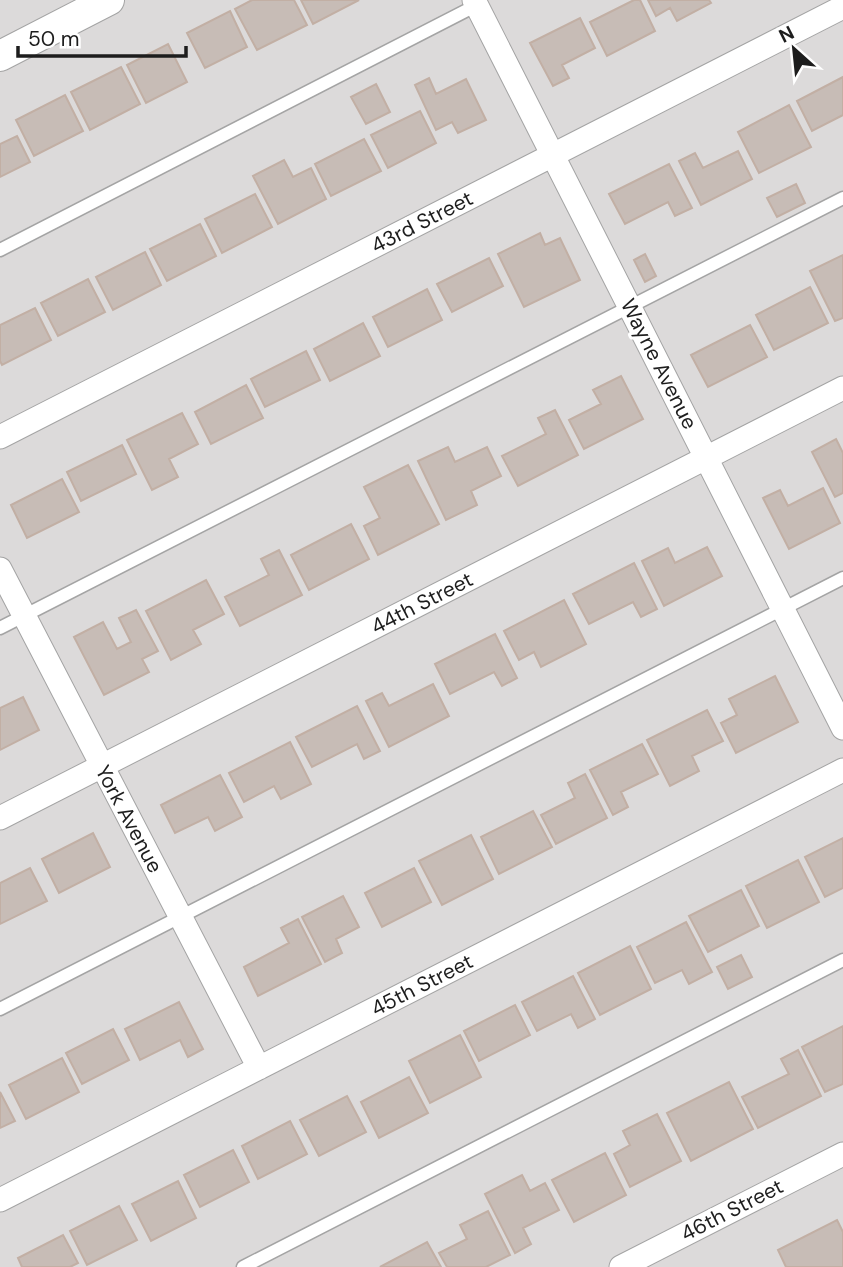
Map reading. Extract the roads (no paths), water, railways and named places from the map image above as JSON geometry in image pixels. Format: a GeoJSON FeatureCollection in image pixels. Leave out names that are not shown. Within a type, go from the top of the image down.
{"type":"FeatureCollection","features":[{"type":"Feature","properties":{"kind":"street"},"geometry":{"type":"LineString","coordinates":[[0,56],[109,0]]}},
{"type":"Feature","properties":{"kind":"street","name":"Wayne Avenue"},"geometry":{"type":"LineString","coordinates":[[479,2],[553,155],[843,728]]}},
{"type":"Feature","properties":{"kind":"street","name":"43rd Street"},"geometry":{"type":"LineString","coordinates":[[0,437],[843,7]]}},
{"type":"Feature","properties":{"kind":"street","name":"44th Street"},"geometry":{"type":"LineString","coordinates":[[0,818],[843,388]]}},
{"type":"Feature","properties":{"kind":"street","name":"York Avenue"},"geometry":{"type":"LineString","coordinates":[[0,569],[260,1068]]}},
{"type":"Feature","properties":{"kind":"street","name":"45th Street"},"geometry":{"type":"LineString","coordinates":[[0,1200],[843,770]]}},
{"type":"Feature","properties":{"kind":"street","name":"46th Street"},"geometry":{"type":"LineString","coordinates":[[621,1267],[843,1153]]}},
{"type":"Feature","properties":{"kind":"lane"},"geometry":{"type":"LineString","coordinates":[[0,250],[479,2]]}},
{"type":"Feature","properties":{"kind":"lane"},"geometry":{"type":"LineString","coordinates":[[0,628],[843,198]]}},
{"type":"Feature","properties":{"kind":"lane"},"geometry":{"type":"LineString","coordinates":[[0,1009],[843,578]]}},
{"type":"Feature","properties":{"kind":"lane"},"geometry":{"type":"LineString","coordinates":[[243,1267],[843,960]]}}]}
